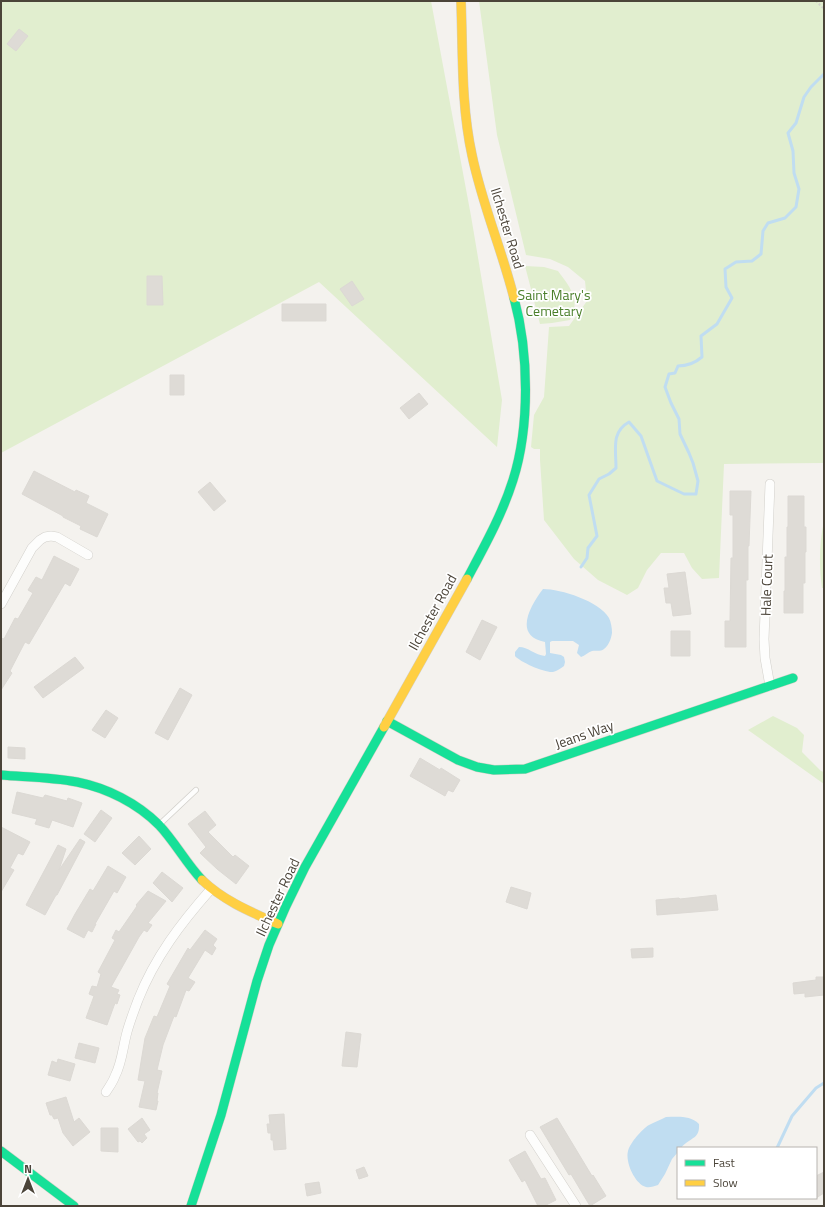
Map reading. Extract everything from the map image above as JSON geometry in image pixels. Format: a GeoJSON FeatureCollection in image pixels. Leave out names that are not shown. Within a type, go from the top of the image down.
{"type":"FeatureCollection","features":[{"type":"Feature","properties":{"kind":"street","name":"Ilchester Road"},"geometry":{"type":"LineString","coordinates":[[191,1206],[225,1101],[262,964],[278,924],[296,885],[387,720],[449,612],[494,528],[508,496],[518,466],[522,437],[524,396],[522,339],[515,303],[471,153],[467,127],[461,1]]}},
{"type":"Feature","properties":{"kind":"street","name":"Hale Court"},"geometry":{"type":"LineString","coordinates":[[770,484],[764,639],[765,658],[770,686]]}},
{"type":"Feature","properties":{"kind":"street"},"geometry":{"type":"LineString","coordinates":[[1,604],[32,548],[45,537],[57,537],[88,555]]}},
{"type":"Feature","properties":{"kind":"street","name":"Jeans Way"},"geometry":{"type":"LineString","coordinates":[[387,720],[477,767],[494,770],[525,769],[793,678]]}},
{"type":"Feature","properties":{"kind":"street"},"geometry":{"type":"LineString","coordinates":[[1,775],[56,779],[85,783],[118,796],[132,804],[158,825],[211,889],[252,913],[278,924]]}},
{"type":"Feature","properties":{"kind":"street"},"geometry":{"type":"LineString","coordinates":[[106,1092],[118,1069],[127,1032],[138,1000],[151,972],[165,947],[185,919],[211,889]]}},
{"type":"Feature","properties":{"kind":"street"},"geometry":{"type":"LineString","coordinates":[[530,1135],[576,1206]]}},
{"type":"Feature","properties":{"kind":"street"},"geometry":{"type":"LineString","coordinates":[[1,1151],[74,1206]]}},
{"type":"Feature","properties":{"kind":"lane"},"geometry":{"type":"LineString","coordinates":[[158,825],[196,790]]}},
{"type":"Feature","properties":{"kind":"path"},"geometry":{"type":"LineString","coordinates":[[816,1],[824,9]]}},
{"type":"Feature","properties":{"kind":"green space"},"geometry":{"type":"Polygon","coordinates":[[[1,1],[431,1],[471,216],[502,400],[497,447],[319,282],[1,453],[1,1]]]}},
{"type":"Feature","properties":{"kind":"green space"},"geometry":{"type":"Polygon","coordinates":[[[479,1],[824,1],[824,463],[724,464],[719,578],[702,579],[692,568],[684,553],[661,553],[647,570],[638,588],[627,595],[598,580],[574,559],[544,520],[540,449],[534,449],[531,447],[534,415],[544,397],[549,327],[569,326],[587,301],[585,281],[568,267],[550,259],[526,255],[497,135],[479,1]]]}},
{"type":"Feature","properties":{"kind":"green space","name":"Saint Mary's Cemetary"},"geometry":{"type":"Polygon","coordinates":[[[525,266],[544,267],[558,271],[573,294],[574,306],[570,320],[540,324],[525,266]]]}},
{"type":"Feature","properties":{"kind":"green space"},"geometry":{"type":"Polygon","coordinates":[[[824,521],[824,588],[822,588],[820,555],[824,521]]]}},
{"type":"Feature","properties":{"kind":"green space"},"geometry":{"type":"Polygon","coordinates":[[[773,716],[797,728],[804,735],[802,752],[821,771],[824,772],[824,784],[748,730],[773,716]]]}},
{"type":"Feature","properties":{"kind":"water"},"geometry":{"type":"Polygon","coordinates":[[[543,589],[560,591],[579,597],[597,606],[604,612],[610,620],[612,631],[610,640],[606,647],[581,657],[577,653],[579,645],[573,641],[552,641],[550,642],[550,653],[561,655],[564,657],[565,662],[564,666],[553,672],[544,671],[533,667],[515,656],[515,652],[519,647],[541,655],[545,656],[546,654],[545,642],[535,639],[529,634],[527,627],[529,612],[543,589]]]}},
{"type":"Feature","properties":{"kind":"water"},"geometry":{"type":"Polygon","coordinates":[[[666,1117],[684,1117],[692,1119],[699,1124],[699,1129],[694,1138],[682,1147],[677,1147],[677,1153],[672,1159],[658,1185],[646,1187],[638,1182],[629,1166],[627,1156],[629,1148],[634,1140],[646,1127],[666,1117]]]}},
{"type":"Feature","properties":{"kind":"building"},"geometry":{"type":"Polygon","coordinates":[[[19,29],[28,36],[16,51],[7,44],[19,29]]]}},
{"type":"Feature","properties":{"kind":"building"},"geometry":{"type":"Polygon","coordinates":[[[147,276],[162,276],[163,305],[147,305],[147,276]]]}},
{"type":"Feature","properties":{"kind":"building"},"geometry":{"type":"Polygon","coordinates":[[[352,281],[364,299],[352,306],[340,289],[352,281]]]}},
{"type":"Feature","properties":{"kind":"building"},"geometry":{"type":"Polygon","coordinates":[[[282,304],[326,304],[326,321],[282,321],[282,304]]]}},
{"type":"Feature","properties":{"kind":"building"},"geometry":{"type":"Polygon","coordinates":[[[170,375],[184,375],[184,395],[170,395],[170,375]]]}},
{"type":"Feature","properties":{"kind":"building"},"geometry":{"type":"Polygon","coordinates":[[[419,393],[428,404],[409,419],[400,408],[419,393]]]}},
{"type":"Feature","properties":{"kind":"building"},"geometry":{"type":"Polygon","coordinates":[[[34,471],[75,492],[76,490],[89,496],[86,503],[108,514],[97,537],[80,529],[81,526],[22,494],[34,471]]]}},
{"type":"Feature","properties":{"kind":"building"},"geometry":{"type":"Polygon","coordinates":[[[210,482],[226,501],[214,511],[198,492],[210,482]]]}},
{"type":"Feature","properties":{"kind":"building"},"geometry":{"type":"Polygon","coordinates":[[[730,491],[751,491],[748,580],[746,580],[746,647],[725,647],[725,621],[730,621],[731,558],[733,558],[733,515],[730,515],[730,491]]]}},
{"type":"Feature","properties":{"kind":"building"},"geometry":{"type":"Polygon","coordinates":[[[788,496],[804,496],[806,552],[805,583],[803,583],[803,613],[784,613],[788,496]]]}},
{"type":"Feature","properties":{"kind":"building"},"geometry":{"type":"Polygon","coordinates":[[[54,556],[79,569],[70,586],[65,583],[29,644],[25,642],[10,671],[12,673],[1,690],[1,638],[4,639],[15,618],[18,619],[33,593],[28,590],[36,577],[42,580],[54,556]]]}},
{"type":"Feature","properties":{"kind":"building"},"geometry":{"type":"Polygon","coordinates":[[[685,572],[691,614],[673,616],[671,603],[666,603],[664,588],[669,588],[667,574],[685,572]]]}},
{"type":"Feature","properties":{"kind":"building"},"geometry":{"type":"Polygon","coordinates":[[[482,620],[497,627],[480,660],[466,652],[482,620]]]}},
{"type":"Feature","properties":{"kind":"building"},"geometry":{"type":"Polygon","coordinates":[[[671,631],[690,631],[690,656],[671,656],[671,631]]]}},
{"type":"Feature","properties":{"kind":"building"},"geometry":{"type":"Polygon","coordinates":[[[75,657],[84,668],[43,698],[34,687],[75,657]]]}},
{"type":"Feature","properties":{"kind":"building"},"geometry":{"type":"Polygon","coordinates":[[[180,688],[192,695],[168,740],[155,733],[180,688]]]}},
{"type":"Feature","properties":{"kind":"building"},"geometry":{"type":"Polygon","coordinates":[[[106,710],[118,718],[105,738],[92,730],[106,710]]]}},
{"type":"Feature","properties":{"kind":"building"},"geometry":{"type":"Polygon","coordinates":[[[8,747],[25,748],[25,759],[8,758],[8,747]]]}},
{"type":"Feature","properties":{"kind":"building"},"geometry":{"type":"Polygon","coordinates":[[[420,758],[440,770],[441,768],[460,780],[453,792],[448,790],[445,796],[410,776],[420,758]]]}},
{"type":"Feature","properties":{"kind":"building"},"geometry":{"type":"Polygon","coordinates":[[[17,792],[43,798],[45,795],[67,801],[68,798],[82,803],[73,827],[52,820],[49,828],[35,824],[37,819],[12,813],[17,792]]]}},
{"type":"Feature","properties":{"kind":"building"},"geometry":{"type":"Polygon","coordinates":[[[101,810],[112,818],[95,842],[84,834],[101,810]]]}},
{"type":"Feature","properties":{"kind":"building"},"geometry":{"type":"Polygon","coordinates":[[[205,811],[216,825],[208,832],[233,857],[235,855],[249,866],[236,884],[200,853],[206,847],[188,824],[205,811]]]}},
{"type":"Feature","properties":{"kind":"building"},"geometry":{"type":"Polygon","coordinates":[[[1,827],[30,842],[23,855],[18,853],[10,868],[14,870],[1,892],[1,827]]]}},
{"type":"Feature","properties":{"kind":"building"},"geometry":{"type":"Polygon","coordinates":[[[139,836],[151,849],[135,865],[122,853],[139,836]]]}},
{"type":"Feature","properties":{"kind":"building"},"geometry":{"type":"Polygon","coordinates":[[[80,839],[85,842],[45,915],[26,905],[58,845],[66,849],[59,870],[80,839]]]}},
{"type":"Feature","properties":{"kind":"building"},"geometry":{"type":"Polygon","coordinates":[[[108,866],[126,877],[117,893],[114,891],[92,932],[88,930],[84,938],[67,929],[90,889],[93,891],[108,866]]]}},
{"type":"Feature","properties":{"kind":"building"},"geometry":{"type":"Polygon","coordinates":[[[162,872],[183,888],[172,902],[153,883],[162,872]]]}},
{"type":"Feature","properties":{"kind":"building"},"geometry":{"type":"Polygon","coordinates":[[[511,887],[531,893],[527,909],[506,902],[511,887]]]}},
{"type":"Feature","properties":{"kind":"building"},"geometry":{"type":"Polygon","coordinates":[[[148,891],[166,901],[148,923],[152,925],[147,932],[144,930],[139,937],[111,987],[119,990],[117,994],[120,995],[117,1004],[115,1003],[107,1025],[86,1018],[94,996],[89,994],[92,986],[97,987],[101,974],[98,972],[115,940],[112,938],[116,930],[119,932],[137,906],[136,905],[148,891]]]}},
{"type":"Feature","properties":{"kind":"building"},"geometry":{"type":"Polygon","coordinates":[[[716,895],[718,910],[657,915],[656,900],[716,895]]]}},
{"type":"Feature","properties":{"kind":"building"},"geometry":{"type":"Polygon","coordinates":[[[205,930],[217,939],[213,945],[216,948],[212,955],[205,950],[188,978],[195,982],[189,991],[186,990],[163,1045],[157,1070],[162,1071],[157,1093],[158,1101],[156,1110],[139,1107],[145,1081],[138,1080],[145,1038],[154,1016],[157,1017],[170,986],[167,984],[188,948],[190,950],[205,930]]]}},
{"type":"Feature","properties":{"kind":"building"},"geometry":{"type":"Polygon","coordinates":[[[653,948],[653,957],[632,958],[631,949],[653,948]]]}},
{"type":"Feature","properties":{"kind":"building"},"geometry":{"type":"Polygon","coordinates":[[[816,977],[824,977],[824,995],[805,997],[805,993],[794,994],[793,983],[816,980],[816,977]]]}},
{"type":"Feature","properties":{"kind":"building"},"geometry":{"type":"Polygon","coordinates":[[[346,1032],[361,1034],[357,1067],[342,1066],[346,1032]]]}},
{"type":"Feature","properties":{"kind":"building"},"geometry":{"type":"Polygon","coordinates":[[[79,1043],[99,1048],[95,1063],[75,1058],[79,1043]]]}},
{"type":"Feature","properties":{"kind":"building"},"geometry":{"type":"Polygon","coordinates":[[[58,1059],[75,1064],[70,1081],[48,1075],[52,1061],[57,1063],[58,1059]]]}},
{"type":"Feature","properties":{"kind":"building"},"geometry":{"type":"Polygon","coordinates":[[[66,1097],[74,1122],[79,1118],[90,1132],[73,1146],[63,1133],[58,1118],[54,1119],[52,1115],[50,1115],[46,1103],[66,1097]]]}},
{"type":"Feature","properties":{"kind":"building"},"geometry":{"type":"Polygon","coordinates":[[[284,1114],[286,1149],[274,1150],[273,1140],[271,1140],[271,1133],[268,1133],[267,1124],[270,1124],[269,1115],[284,1114]]]}},
{"type":"Feature","properties":{"kind":"building"},"geometry":{"type":"Polygon","coordinates":[[[142,1118],[150,1130],[144,1134],[147,1138],[142,1143],[140,1141],[138,1142],[128,1129],[142,1118]]]}},
{"type":"Feature","properties":{"kind":"building"},"geometry":{"type":"Polygon","coordinates":[[[557,1118],[592,1176],[593,1175],[606,1196],[590,1206],[540,1127],[557,1118]]]}},
{"type":"Feature","properties":{"kind":"building"},"geometry":{"type":"Polygon","coordinates":[[[101,1128],[118,1128],[118,1152],[101,1151],[101,1128]]]}},
{"type":"Feature","properties":{"kind":"building"},"geometry":{"type":"Polygon","coordinates":[[[525,1151],[541,1179],[545,1178],[556,1200],[544,1206],[538,1206],[525,1180],[522,1182],[509,1160],[525,1151]]]}},
{"type":"Feature","properties":{"kind":"building"},"geometry":{"type":"Polygon","coordinates":[[[364,1167],[368,1176],[359,1179],[356,1170],[364,1167]]]}},
{"type":"Feature","properties":{"kind":"building"},"geometry":{"type":"Polygon","coordinates":[[[824,1172],[824,1193],[817,1197],[817,1176],[824,1172]]]}},
{"type":"Feature","properties":{"kind":"building"},"geometry":{"type":"Polygon","coordinates":[[[319,1182],[321,1193],[307,1196],[305,1184],[319,1182]]]}},
{"type":"Feature","properties":{"kind":"waterway"},"geometry":{"type":"LineString","coordinates":[[581,567],[587,558],[588,548],[597,536],[589,495],[599,479],[609,474],[616,468],[615,448],[617,436],[623,426],[629,422],[641,436],[657,481],[684,494],[696,494],[698,481],[693,463],[680,434],[679,419],[665,387],[669,374],[675,373],[678,366],[691,364],[702,357],[701,336],[717,324],[732,298],[726,287],[725,269],[736,262],[752,261],[761,254],[763,231],[768,223],[785,218],[796,207],[799,189],[794,173],[793,151],[788,133],[796,123],[804,97],[811,87],[824,74]]}},
{"type":"Feature","properties":{"kind":"waterway"},"geometry":{"type":"LineString","coordinates":[[777,1147],[792,1116],[816,1088],[824,1083]]}},
{"type":"Feature","properties":{"kind":"traffic: fast"},"geometry":{"type":"LineString","coordinates":[[467,579],[504,506],[519,459],[525,413],[526,389],[523,342],[514,298]]}},
{"type":"Feature","properties":{"kind":"traffic: fast"},"geometry":{"type":"LineString","coordinates":[[387,721],[458,760],[477,767],[494,770],[525,769],[793,678]]}},
{"type":"Feature","properties":{"kind":"traffic: fast"},"geometry":{"type":"LineString","coordinates":[[191,1206],[221,1115],[257,981],[269,945],[305,867],[384,727]]}},
{"type":"Feature","properties":{"kind":"traffic: fast"},"geometry":{"type":"LineString","coordinates":[[1,775],[68,780],[110,792],[131,803],[159,825],[202,880]]}},
{"type":"Feature","properties":{"kind":"traffic: fast"},"geometry":{"type":"LineString","coordinates":[[1,1151],[74,1206]]}},
{"type":"Feature","properties":{"kind":"traffic: slow"},"geometry":{"type":"LineString","coordinates":[[461,1],[463,79],[468,136],[481,191],[514,298]]}},
{"type":"Feature","properties":{"kind":"traffic: slow"},"geometry":{"type":"LineString","coordinates":[[384,727],[467,579]]}},
{"type":"Feature","properties":{"kind":"traffic: slow"},"geometry":{"type":"LineString","coordinates":[[202,880],[229,900],[278,924]]}}]}
